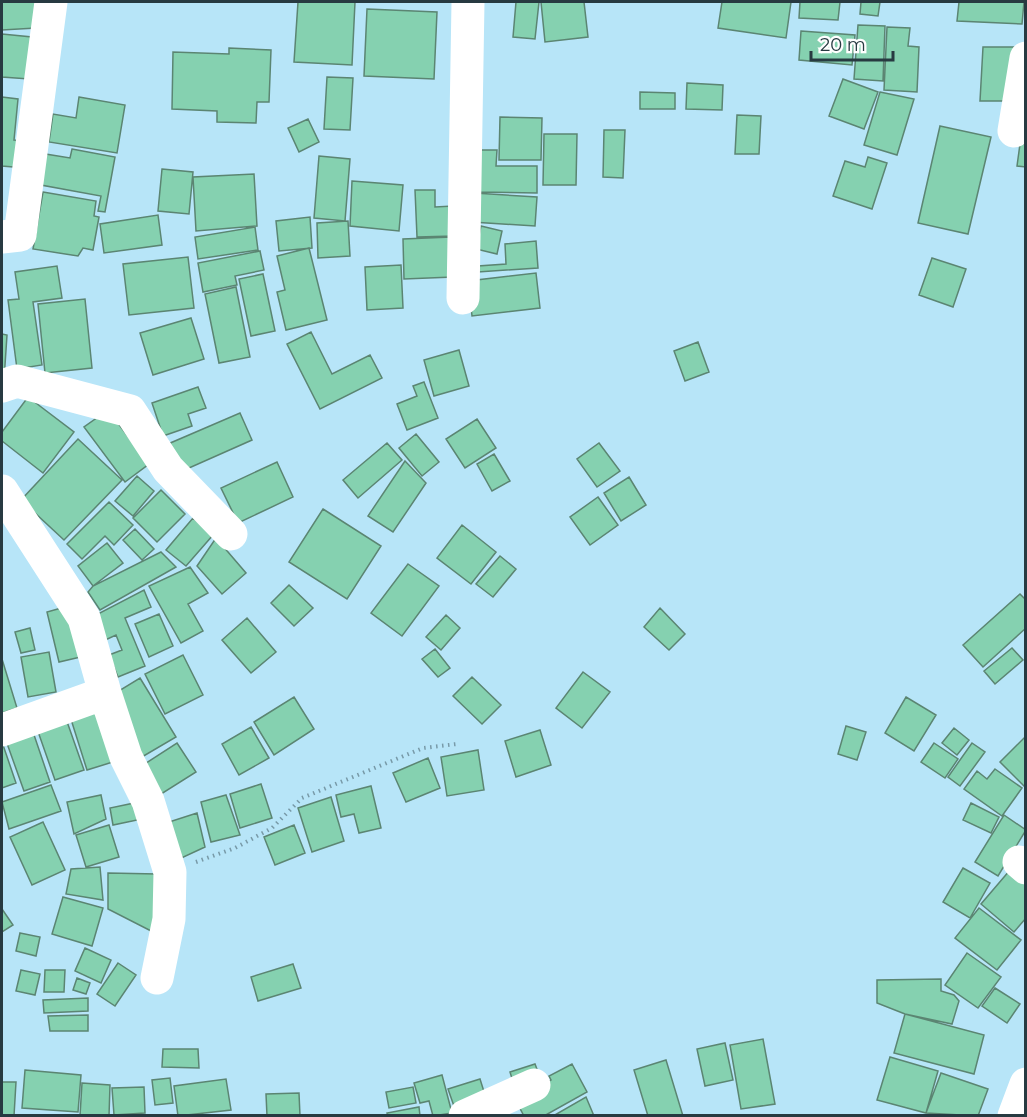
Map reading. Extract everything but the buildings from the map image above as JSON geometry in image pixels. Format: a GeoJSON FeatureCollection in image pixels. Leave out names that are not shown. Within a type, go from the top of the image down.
{"type":"FeatureCollection","features":[{"type":"Feature","properties":{"kind":"street"},"geometry":{"type":"LineString","coordinates":[[2,237],[20,235],[51,2]]}},
{"type":"Feature","properties":{"kind":"street"},"geometry":{"type":"LineString","coordinates":[[463,298],[468,2]]}},
{"type":"Feature","properties":{"kind":"street"},"geometry":{"type":"LineString","coordinates":[[1014,131],[1026,58]]}},
{"type":"Feature","properties":{"kind":"street"},"geometry":{"type":"LineString","coordinates":[[2,386],[16,381],[130,411],[168,469],[231,534]]}},
{"type":"Feature","properties":{"kind":"street"},"geometry":{"type":"LineString","coordinates":[[2,491],[84,618],[126,757],[148,801],[170,872],[169,919],[157,978]]}},
{"type":"Feature","properties":{"kind":"street"},"geometry":{"type":"LineString","coordinates":[[2,730],[105,693]]}},
{"type":"Feature","properties":{"kind":"street"},"geometry":{"type":"LineString","coordinates":[[1014,1116],[1026,1084]]}},
{"type":"Feature","properties":{"kind":"street"},"geometry":{"type":"LineString","coordinates":[[465,1116],[534,1085]]}},
{"type":"Feature","properties":{"kind":"path"},"geometry":{"type":"LineString","coordinates":[[170,872],[235,848],[272,828],[302,798],[423,748],[457,744]]}}]}
